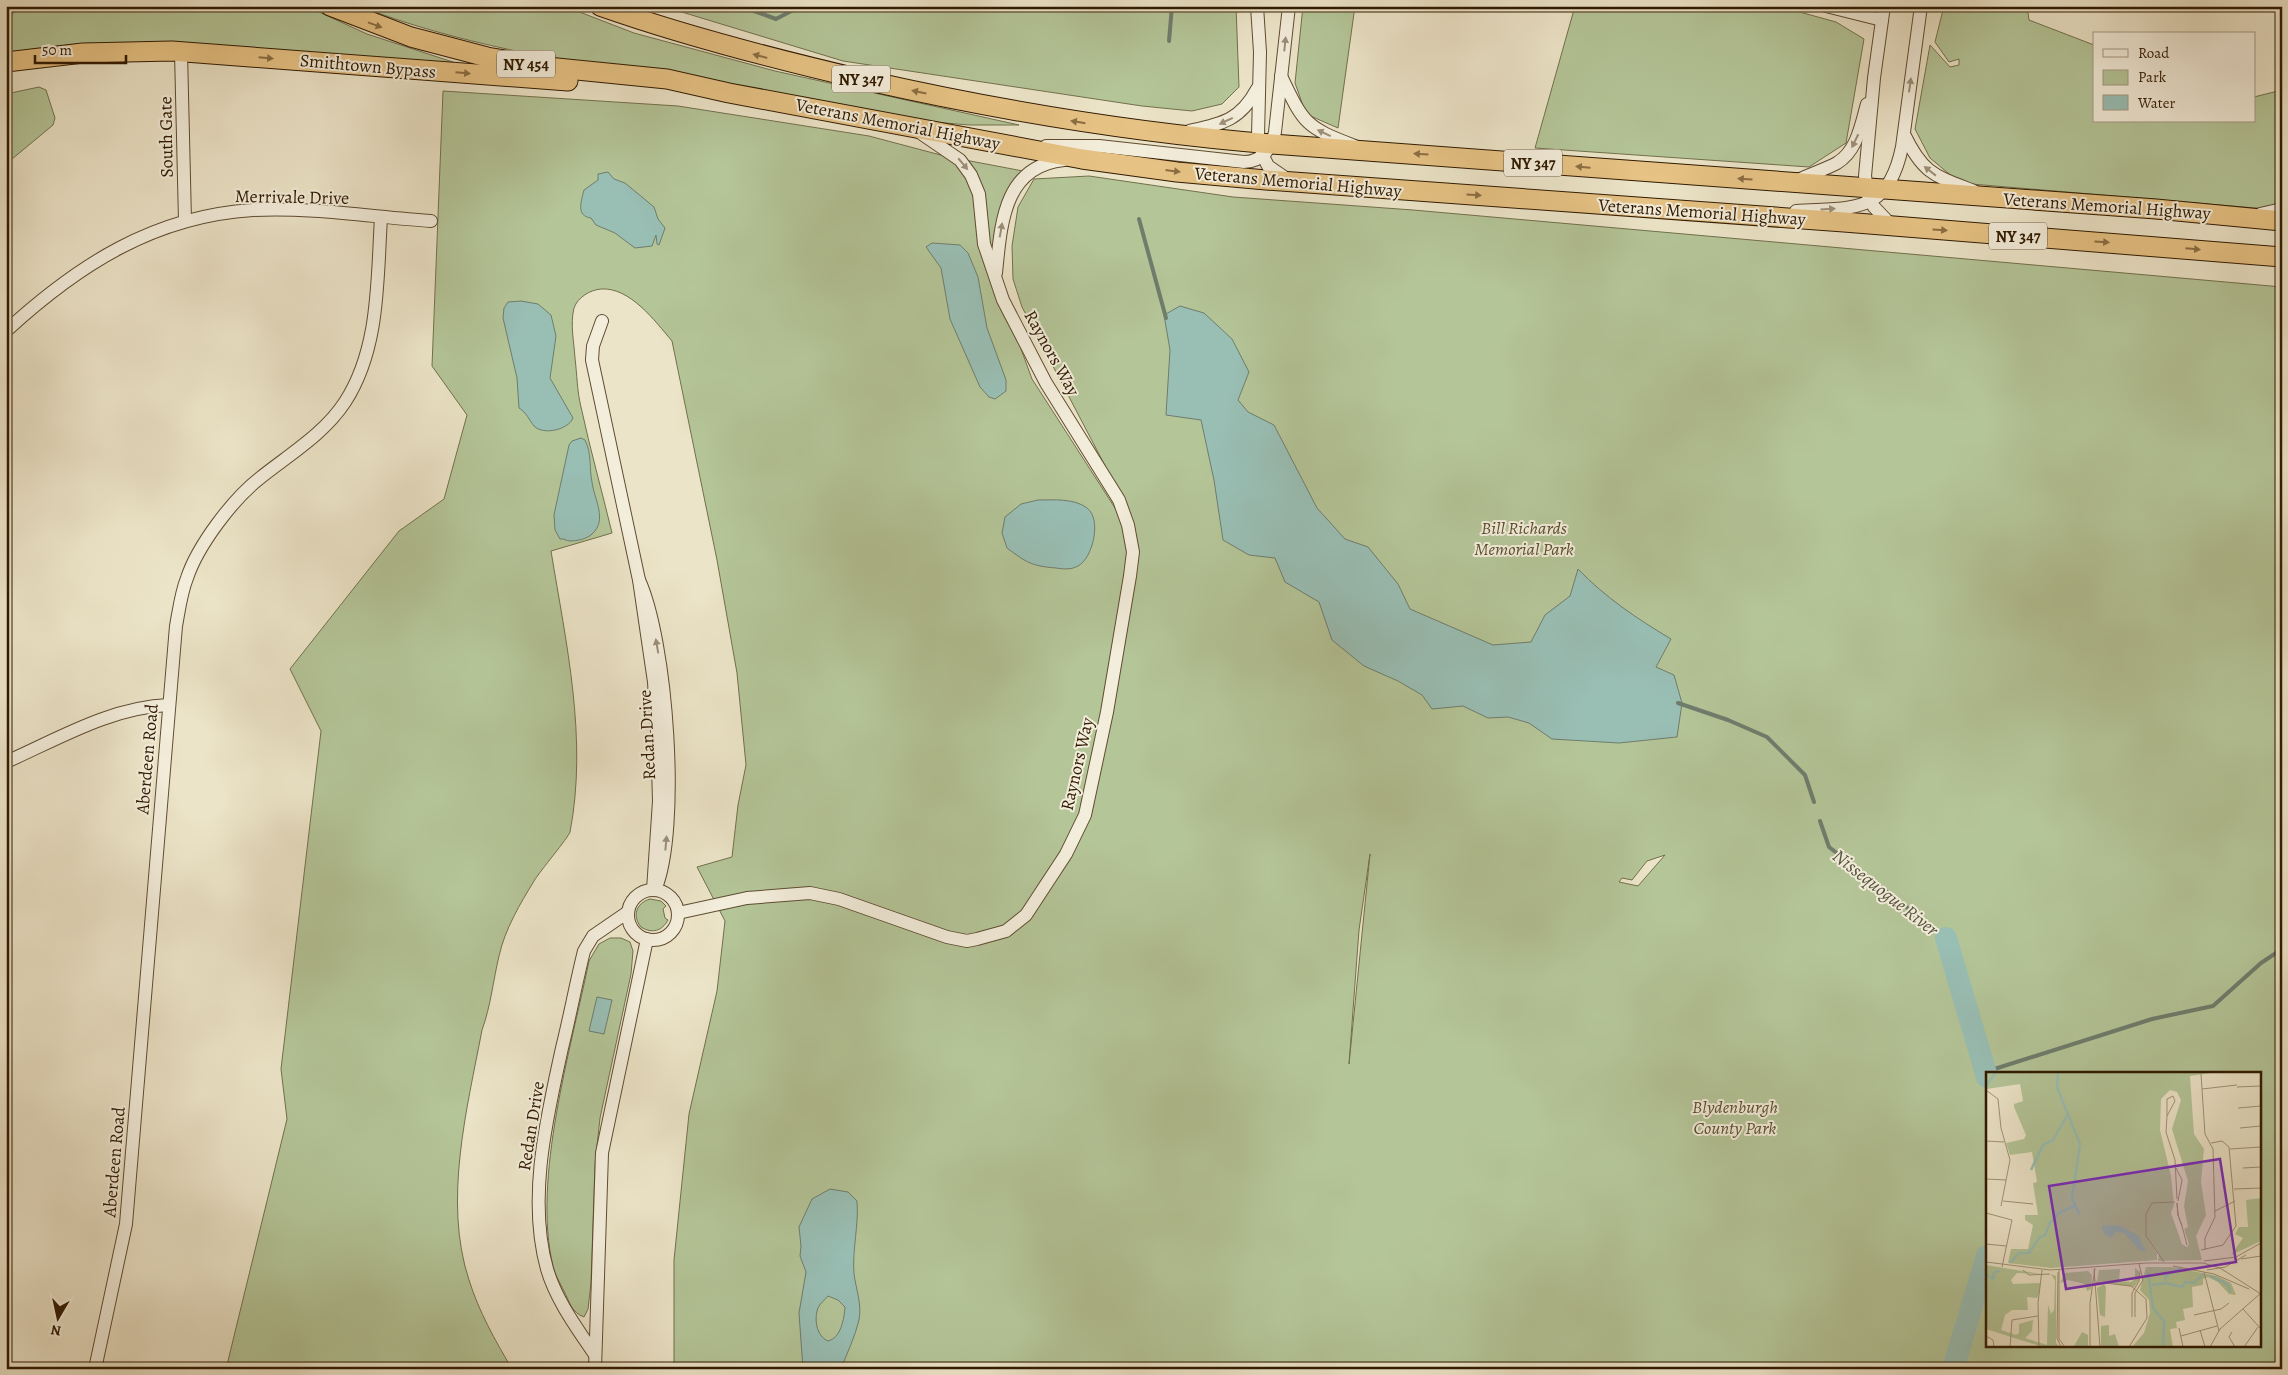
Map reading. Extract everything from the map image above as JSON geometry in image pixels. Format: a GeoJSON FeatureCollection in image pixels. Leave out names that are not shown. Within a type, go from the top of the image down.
{"type":"FeatureCollection","features":[{"type":"Feature","properties":{"kind":"highway","name":"Veterans Memorial Highway"},"geometry":{"type":"LineString","coordinates":[[330,6],[411,37],[487,57],[547,67],[667,79],[729,93],[1014,146],[1177,172],[2282,257]]}},
{"type":"Feature","properties":{"kind":"highway","name":"Veterans Memorial Highway"},"geometry":{"type":"LineString","coordinates":[[600,6],[723,46],[904,89],[1022,113],[1264,147],[1369,151],[1794,182],[1869,195],[1886,189],[2282,221]]}},
{"type":"Feature","properties":{"kind":"highway","name":"Smithtown Bypass"},"geometry":{"type":"LineString","coordinates":[[6,62],[98,52],[181,52],[729,93]]}},
{"type":"Feature","properties":{"kind":"street"},"geometry":{"type":"LineString","coordinates":[[1258,6],[1260,52],[1257,128],[1272,171],[1294,182]]}},
{"type":"Feature","properties":{"kind":"street"},"geometry":{"type":"LineString","coordinates":[[1014,146],[1099,146],[1244,162],[1253,161],[1275,132],[1289,6]]}},
{"type":"Feature","properties":{"kind":"street"},"geometry":{"type":"LineString","coordinates":[[1826,6],[1882,20]]}},
{"type":"Feature","properties":{"kind":"street"},"geometry":{"type":"LineString","coordinates":[[1884,6],[1874,78],[1869,195],[1878,213],[1892,226]]}},
{"type":"Feature","properties":{"kind":"street"},"geometry":{"type":"LineString","coordinates":[[1886,189],[1900,158],[1921,6]]}},
{"type":"Feature","properties":{"kind":"street","name":"South Gate"},"geometry":{"type":"LineString","coordinates":[[181,52],[185,221]]}},
{"type":"Feature","properties":{"kind":"street"},"geometry":{"type":"LineString","coordinates":[[1281,76],[1299,112],[1314,128],[1369,151]]}},
{"type":"Feature","properties":{"kind":"street"},"geometry":{"type":"LineString","coordinates":[[1794,182],[1835,164],[1849,153],[1861,129],[1874,78]]}},
{"type":"Feature","properties":{"kind":"street"},"geometry":{"type":"LineString","coordinates":[[1171,135],[1218,125],[1231,120],[1247,105],[1258,87]]}},
{"type":"Feature","properties":{"kind":"street","name":"Raynors Way"},"geometry":{"type":"LineString","coordinates":[[678,913],[747,898],[810,893],[839,900],[947,937],[967,940],[977,939],[1006,931],[1026,915],[1076,836],[1085,814],[1095,774],[1133,552],[1128,525],[1118,500],[1046,383],[1003,300],[984,244],[979,194],[971,175],[954,154],[909,126]]}},
{"type":"Feature","properties":{"kind":"street"},"geometry":{"type":"LineString","coordinates":[[1904,134],[1916,158],[1933,174],[1991,197]]}},
{"type":"Feature","properties":{"kind":"street","name":"Raynors Way"},"geometry":{"type":"LineString","coordinates":[[995,278],[1004,214],[1014,190],[1026,175],[1040,166],[1056,160],[1082,158]]}},
{"type":"Feature","properties":{"kind":"street"},"geometry":{"type":"LineString","coordinates":[[1744,215],[1851,208],[1869,195]]}},
{"type":"Feature","properties":{"kind":"street"},"geometry":{"type":"LineString","coordinates":[[2246,217],[2282,209]]}},
{"type":"Feature","properties":{"kind":"street","name":"Merrivale Drive"},"geometry":{"type":"LineString","coordinates":[[6,331],[94,263],[128,242],[156,230],[185,221],[255,210],[431,221]]}},
{"type":"Feature","properties":{"kind":"street","name":"Aberdeen Road"},"geometry":{"type":"LineString","coordinates":[[95,1369],[126,1224],[176,626],[186,578],[202,547],[223,517],[259,479],[322,430],[345,402],[360,374],[371,338],[376,307],[381,218]]}},
{"type":"Feature","properties":{"kind":"street","name":"Redan Drive"},"geometry":{"type":"LineString","coordinates":[[595,1355],[556,1292],[547,1270],[540,1230],[540,1180],[553,1091],[584,952],[593,936],[628,912],[634,899],[646,891],[654,890],[662,874],[665,858],[664,784],[658,682],[651,618],[639,580],[592,360],[593,346],[602,321]]}},
{"type":"Feature","properties":{"kind":"street"},"geometry":{"type":"LineString","coordinates":[[6,762],[119,712],[146,706],[169,705]]}},
{"type":"Feature","properties":{"kind":"street"},"geometry":{"type":"LineString","coordinates":[[628,912],[631,926],[641,936],[647,939],[662,938],[669,934],[674,928],[678,913],[672,899],[667,894],[654,890]]}},
{"type":"Feature","properties":{"kind":"street"},"geometry":{"type":"LineString","coordinates":[[595,1369],[602,1153],[647,939]]}},
{"type":"Feature","properties":{"kind":"green space"},"geometry":{"type":"Polygon","coordinates":[[[29,6],[306,6],[367,34],[459,64],[6,55],[6,16],[29,6]]]}},
{"type":"Feature","properties":{"kind":"green space"},"geometry":{"type":"Polygon","coordinates":[[[359,6],[564,6],[634,33],[775,71],[1019,125],[969,125],[934,122],[585,64],[471,41],[433,31],[359,6]]]}},
{"type":"Feature","properties":{"kind":"green space"},"geometry":{"type":"Polygon","coordinates":[[[662,6],[1236,6],[1239,87],[1222,104],[1192,111],[1142,106],[843,61],[662,6]]]}},
{"type":"Feature","properties":{"kind":"green space"},"geometry":{"type":"Polygon","coordinates":[[[1303,6],[1355,6],[1338,128],[1306,114],[1295,83],[1303,6]]]}},
{"type":"Feature","properties":{"kind":"green space"},"geometry":{"type":"Polygon","coordinates":[[[1575,6],[1778,6],[1836,22],[1864,39],[1846,143],[1809,167],[1535,148],[1575,6]]]}},
{"type":"Feature","properties":{"kind":"green space"},"geometry":{"type":"Polygon","coordinates":[[[1944,6],[2027,6],[2029,20],[2093,45],[2093,122],[2256,122],[2256,96],[2282,90],[2282,206],[2267,209],[1960,183],[1930,158],[1915,129],[1930,45],[1950,67],[1959,65],[1959,59],[1949,62],[1935,42],[1944,6]]]}},
{"type":"Feature","properties":{"kind":"green space"},"geometry":{"type":"Polygon","coordinates":[[[39,87],[46,90],[55,118],[53,125],[6,164],[6,94],[39,87]]]}},
{"type":"Feature","properties":{"kind":"green space"},"geometry":{"type":"Polygon","coordinates":[[[443,91],[678,106],[869,136],[952,158],[969,181],[979,211],[983,245],[1032,379],[1135,539],[1124,502],[1022,307],[1013,279],[1012,246],[1018,207],[1034,179],[1089,176],[1233,197],[1413,210],[2282,287],[2282,1369],[674,1369],[674,1260],[689,1114],[717,991],[725,921],[697,867],[732,857],[738,805],[746,765],[737,673],[717,560],[672,341],[650,315],[632,299],[622,293],[601,289],[581,297],[574,308],[572,327],[580,401],[612,533],[551,551],[573,691],[576,726],[577,762],[570,832],[537,876],[505,936],[482,1030],[464,1123],[460,1155],[458,1219],[461,1250],[469,1280],[483,1315],[512,1369],[226,1369],[287,1119],[281,1069],[321,731],[290,669],[399,531],[444,499],[467,415],[432,366],[443,91]],[[1370,854],[1359,930],[1349,1064],[1370,854]],[[1665,855],[1647,861],[1632,880],[1622,878],[1619,882],[1638,886],[1665,855]]]}},
{"type":"Feature","properties":{"kind":"green space"},"geometry":{"type":"Polygon","coordinates":[[[965,160],[1023,171],[993,258],[965,160]]]}},
{"type":"Feature","properties":{"kind":"green space"},"geometry":{"type":"Polygon","coordinates":[[[650,899],[661,901],[666,906],[663,909],[665,918],[668,920],[663,927],[653,931],[641,927],[636,914],[641,904],[650,899]]]}},
{"type":"Feature","properties":{"kind":"green space"},"geometry":{"type":"Polygon","coordinates":[[[610,938],[621,938],[630,942],[633,951],[631,974],[600,1118],[595,1164],[591,1283],[588,1309],[584,1317],[571,1306],[554,1269],[548,1232],[547,1194],[556,1114],[589,961],[599,944],[610,938]]]}},
{"type":"Feature","properties":{"kind":"water"},"geometry":{"type":"Polygon","coordinates":[[[608,172],[614,179],[625,183],[654,207],[658,219],[665,228],[659,245],[657,244],[656,235],[652,246],[635,248],[615,233],[596,225],[591,218],[583,214],[581,208],[584,190],[598,180],[598,174],[608,172]]]}},
{"type":"Feature","properties":{"kind":"water"},"geometry":{"type":"Polygon","coordinates":[[[932,243],[960,245],[968,253],[978,277],[987,328],[1006,380],[1006,391],[995,399],[989,397],[980,387],[950,319],[941,268],[926,247],[932,243]]]}},
{"type":"Feature","properties":{"kind":"water"},"geometry":{"type":"Polygon","coordinates":[[[521,301],[538,304],[551,315],[556,336],[550,378],[573,418],[567,425],[556,430],[544,431],[538,429],[519,408],[517,378],[503,318],[504,308],[508,302],[521,301]]]}},
{"type":"Feature","properties":{"kind":"water"},"geometry":{"type":"Polygon","coordinates":[[[1180,306],[1204,313],[1232,339],[1249,372],[1238,400],[1248,412],[1274,425],[1317,508],[1345,539],[1368,547],[1398,584],[1410,609],[1493,645],[1531,642],[1545,615],[1570,596],[1578,569],[1622,607],[1671,639],[1656,667],[1674,675],[1682,703],[1677,737],[1619,743],[1552,739],[1529,723],[1508,717],[1488,718],[1463,706],[1432,709],[1422,695],[1398,681],[1364,666],[1332,640],[1319,602],[1285,582],[1275,558],[1249,555],[1223,540],[1214,480],[1201,420],[1166,415],[1170,350],[1164,315],[1180,306]]]}},
{"type":"Feature","properties":{"kind":"water"},"geometry":{"type":"Polygon","coordinates":[[[581,438],[585,440],[589,450],[593,489],[600,516],[597,528],[590,536],[576,541],[569,541],[560,539],[555,530],[554,515],[569,445],[572,441],[581,438]]]}},
{"type":"Feature","properties":{"kind":"water"},"geometry":{"type":"Polygon","coordinates":[[[1038,500],[1063,500],[1076,503],[1087,508],[1092,513],[1095,529],[1094,538],[1088,555],[1078,566],[1064,569],[1035,565],[1007,548],[1002,533],[1005,517],[1021,504],[1038,500]]]}},
{"type":"Feature","properties":{"kind":"water"},"geometry":{"type":"Polygon","coordinates":[[[597,997],[612,1000],[604,1034],[589,1031],[597,997]]]}},
{"type":"Feature","properties":{"kind":"water"},"geometry":{"type":"Polygon","coordinates":[[[830,1189],[848,1192],[857,1201],[854,1274],[860,1314],[841,1369],[803,1369],[799,1313],[806,1272],[800,1256],[799,1227],[812,1199],[830,1189]],[[828,1296],[817,1312],[817,1326],[821,1335],[828,1341],[836,1336],[843,1322],[845,1307],[838,1300],[828,1296]]]}},
{"type":"Feature","properties":{"kind":"waterway"},"geometry":{"type":"LineString","coordinates":[[740,6],[776,19],[801,6]]}},
{"type":"Feature","properties":{"kind":"waterway","name":"Nissequogue River"},"geometry":{"type":"LineString","coordinates":[[1169,41],[1172,6]]}},
{"type":"Feature","properties":{"kind":"waterway"},"geometry":{"type":"LineString","coordinates":[[1139,219],[1166,318]]}},
{"type":"Feature","properties":{"kind":"waterway","name":"Nissequogue River"},"geometry":{"type":"LineString","coordinates":[[1678,703],[1728,720],[1767,737],[1805,775],[1814,802]]}},
{"type":"Feature","properties":{"kind":"waterway","name":"Nissequogue River"},"geometry":{"type":"LineString","coordinates":[[1820,821],[1829,847],[1946,938]]}},
{"type":"Feature","properties":{"kind":"waterway","name":"Nissequogue River"},"geometry":{"type":"LineString","coordinates":[[1946,938],[1986,1074]]}},
{"type":"Feature","properties":{"kind":"waterway"},"geometry":{"type":"LineString","coordinates":[[1985,1072],[2152,1019],[2213,1006],[2261,963],[2282,949]]}},
{"type":"Feature","properties":{"kind":"waterway","name":"Nissequogue River"},"geometry":{"type":"LineString","coordinates":[[1953,1369],[1986,1259]]}},
{"type":"Feature","properties":{"kind":"park label","name":"Bill Richards Memorial Park"},"geometry":{"type":"Point","coordinates":[1524,538]}},
{"type":"Feature","properties":{"kind":"park label","name":"Blydenburgh County Park"},"geometry":{"type":"Point","coordinates":[1735,1117]}}]}
